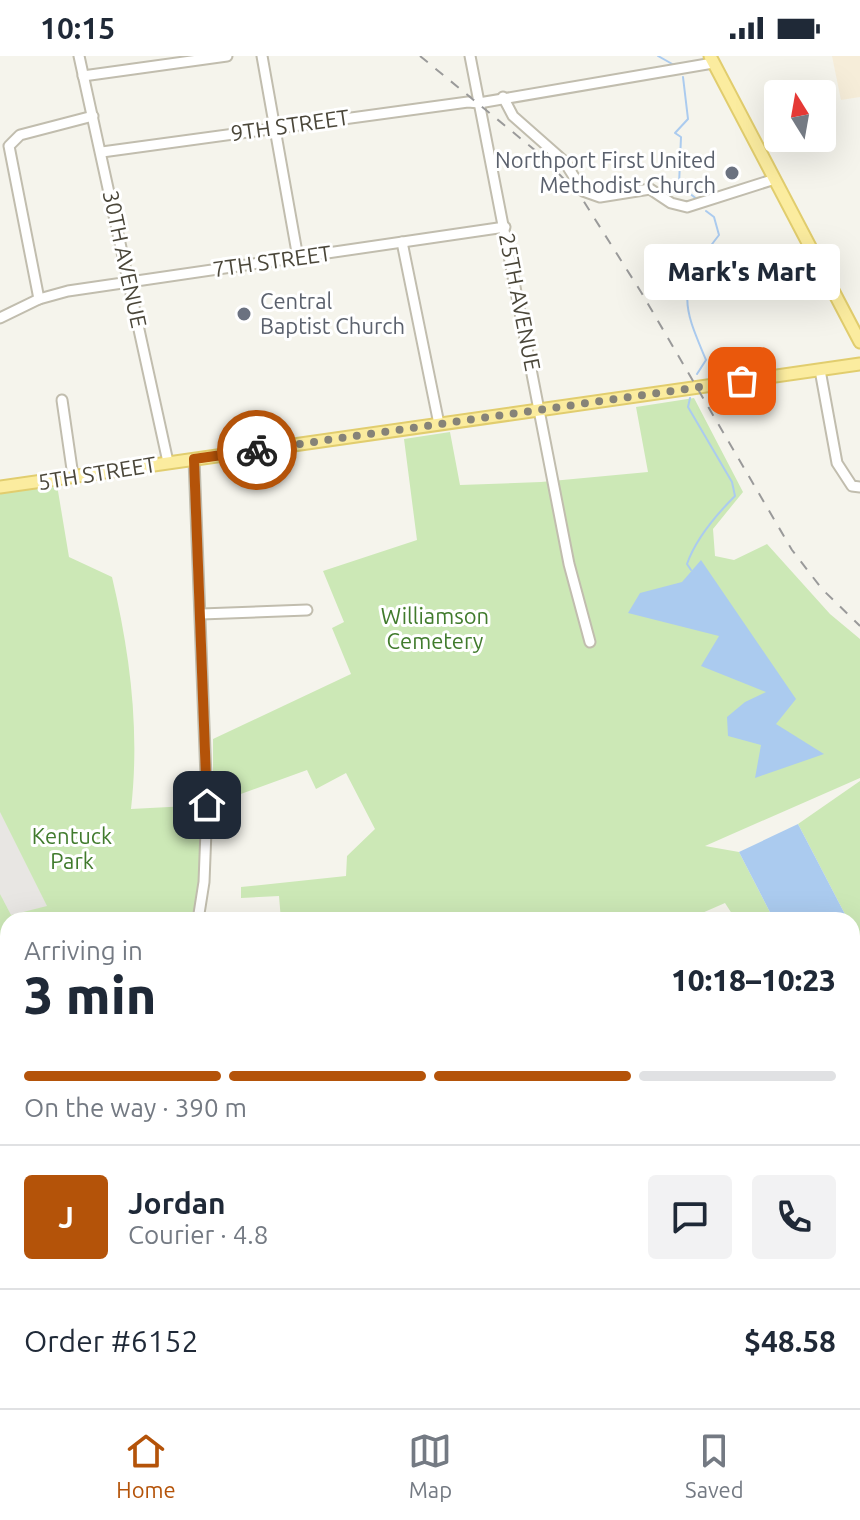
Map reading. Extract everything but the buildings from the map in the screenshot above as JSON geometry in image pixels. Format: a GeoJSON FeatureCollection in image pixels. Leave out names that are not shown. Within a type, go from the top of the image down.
{"type":"FeatureCollection","features":[{"type":"Feature","properties":{"kind":"main road"},"geometry":{"type":"LineString","coordinates":[[712,59],[860,342]]}},
{"type":"Feature","properties":{"kind":"main road","name":"5TH STREET"},"geometry":{"type":"LineString","coordinates":[[0,487],[860,364]]}},
{"type":"Feature","properties":{"kind":"street","name":"30TH AVENUE"},"geometry":{"type":"LineString","coordinates":[[79,56],[168,462]]}},
{"type":"Feature","properties":{"kind":"street"},"geometry":{"type":"LineString","coordinates":[[83,76],[227,56]]}},
{"type":"Feature","properties":{"kind":"street"},"geometry":{"type":"LineString","coordinates":[[262,56],[298,258]]}},
{"type":"Feature","properties":{"kind":"street","name":"25TH AVENUE"},"geometry":{"type":"LineString","coordinates":[[470,56],[569,564],[590,642]]}},
{"type":"Feature","properties":{"kind":"street"},"geometry":{"type":"LineString","coordinates":[[479,103],[712,59]]}},
{"type":"Feature","properties":{"kind":"street"},"geometry":{"type":"LineString","coordinates":[[503,97],[513,116],[564,161],[583,191],[600,197],[650,189],[671,203],[687,207],[775,179]]}},
{"type":"Feature","properties":{"kind":"street","name":"9TH STREET"},"geometry":{"type":"LineString","coordinates":[[102,152],[446,104],[479,103]]}},
{"type":"Feature","properties":{"kind":"street"},"geometry":{"type":"LineString","coordinates":[[39,299],[8,156],[13,138],[93,116]]}},
{"type":"Feature","properties":{"kind":"street","name":"7TH STREET"},"geometry":{"type":"LineString","coordinates":[[0,318],[39,299],[130,281],[505,227]]}},
{"type":"Feature","properties":{"kind":"street"},"geometry":{"type":"LineString","coordinates":[[402,242],[439,424]]}},
{"type":"Feature","properties":{"kind":"street"},"geometry":{"type":"LineString","coordinates":[[820,370],[837,463],[852,486],[860,487]]}},
{"type":"Feature","properties":{"kind":"street"},"geometry":{"type":"LineString","coordinates":[[62,400],[73,476]]}},
{"type":"Feature","properties":{"kind":"street"},"geometry":{"type":"LineString","coordinates":[[194,459],[207,805],[199,912]]}},
{"type":"Feature","properties":{"kind":"street"},"geometry":{"type":"LineString","coordinates":[[201,614],[307,610]]}},
{"type":"Feature","properties":{"kind":"shaded area"},"geometry":{"type":"Polygon","coordinates":[[[832,56],[860,56],[860,97],[841,100],[832,56]]]}},
{"type":"Feature","properties":{"kind":"shaded area"},"geometry":{"type":"Polygon","coordinates":[[[0,812],[47,906],[9,912],[0,894],[0,812]]]}},
{"type":"Feature","properties":{"kind":"green space","name":"Williamson Cemetery"},"geometry":{"type":"Polygon","coordinates":[[[694,398],[743,492],[713,529],[715,556],[734,560],[767,544],[830,614],[860,639],[860,778],[705,846],[739,852],[770,912],[731,912],[725,903],[704,912],[280,912],[279,896],[241,898],[241,887],[346,876],[347,856],[375,829],[346,773],[316,789],[307,770],[213,804],[213,739],[351,674],[332,628],[344,622],[323,571],[417,540],[404,439],[450,432],[460,485],[541,482],[648,472],[636,407],[694,398]]]}},
{"type":"Feature","properties":{"kind":"green space","name":"Kentuck Park"},"geometry":{"type":"Polygon","coordinates":[[[56,479],[69,557],[112,577],[132,692],[134,779],[131,809],[207,805],[199,912],[0,912],[0,487],[56,479]]]}},
{"type":"Feature","properties":{"kind":"green space"},"geometry":{"type":"Polygon","coordinates":[[[860,781],[860,912],[844,912],[798,824],[860,781]]]}},
{"type":"Feature","properties":{"kind":"water"},"geometry":{"type":"Polygon","coordinates":[[[701,560],[796,699],[776,724],[824,754],[755,778],[761,745],[728,736],[727,717],[745,702],[766,692],[701,666],[719,636],[628,613],[640,593],[682,582],[701,560]]]}},
{"type":"Feature","properties":{"kind":"water"},"geometry":{"type":"Polygon","coordinates":[[[798,824],[844,912],[770,912],[739,852],[798,824]]]}},
{"type":"Feature","properties":{"kind":"waterway"},"geometry":{"type":"LineString","coordinates":[[658,56],[674,65]]}},
{"type":"Feature","properties":{"kind":"waterway"},"geometry":{"type":"LineString","coordinates":[[683,77],[688,119],[675,133],[681,137],[679,185],[698,200]]}},
{"type":"Feature","properties":{"kind":"waterway"},"geometry":{"type":"LineString","coordinates":[[697,374],[706,360],[692,324],[687,297],[695,270],[719,235],[714,217],[706,211]]}},
{"type":"Feature","properties":{"kind":"waterway"},"geometry":{"type":"LineString","coordinates":[[690,398],[688,407],[732,482],[735,496],[701,536],[687,564],[691,570]]}},
{"type":"Feature","properties":{"kind":"railway"},"geometry":{"type":"LineString","coordinates":[[420,56],[542,156],[581,197],[641,292],[792,550],[822,589],[860,626]]}},
{"type":"Feature","properties":{"kind":"way so far"},"geometry":{"type":"LineString","coordinates":[[257,450],[742,381]]}},
{"type":"Feature","properties":{"kind":"place","name":"Northport First United Methodist Church"},"geometry":{"type":"Point","coordinates":[732,173]}},
{"type":"Feature","properties":{"kind":"place","name":"Central Baptist Church"},"geometry":{"type":"Point","coordinates":[244,314]}},
{"type":"Feature","properties":{"kind":"place","name":"Mark's Mart"},"geometry":{"type":"Point","coordinates":[742,381]}},
{"type":"Feature","properties":{"kind":"route"},"geometry":{"type":"LineString","coordinates":[[207,805],[194,459],[257,450]]}}]}
